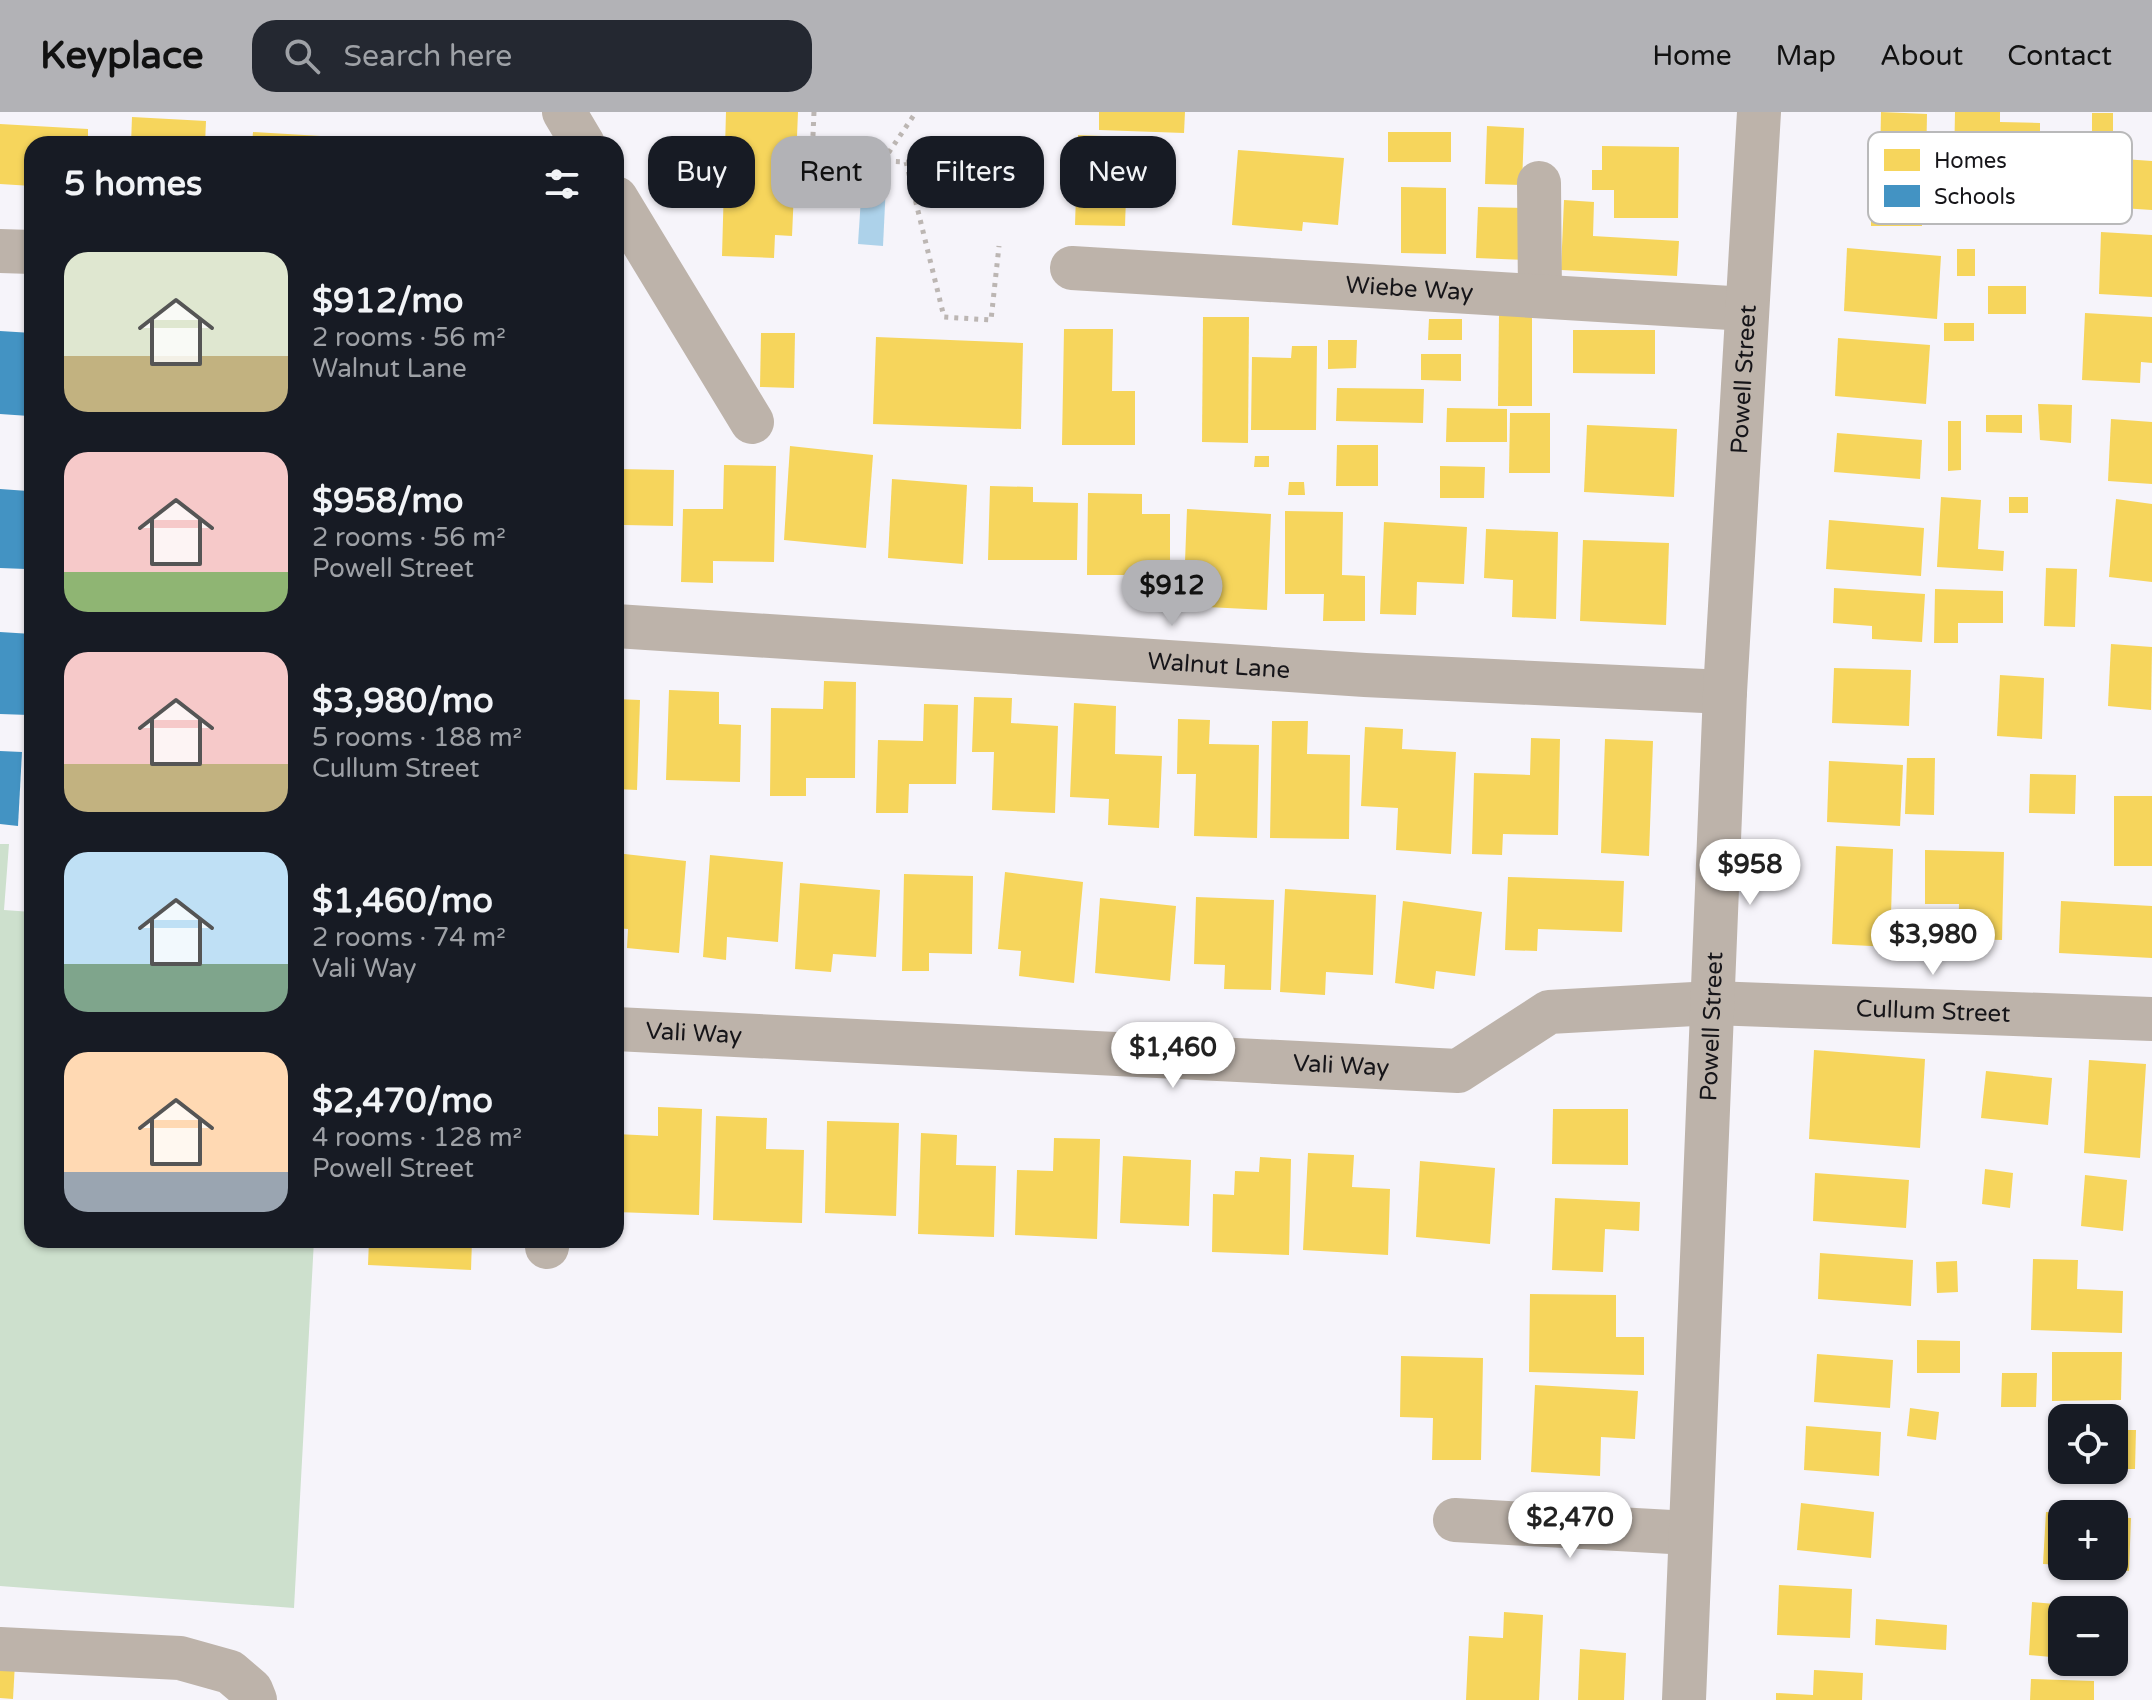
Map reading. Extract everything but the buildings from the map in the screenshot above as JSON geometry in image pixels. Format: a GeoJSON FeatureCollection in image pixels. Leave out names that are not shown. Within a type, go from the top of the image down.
{"type":"FeatureCollection","features":[{"type":"Feature","properties":{"kind":"street"},"geometry":{"type":"LineString","coordinates":[[564,112],[578,136]]}},
{"type":"Feature","properties":{"kind":"street","name":"Powell Street"},"geometry":{"type":"LineString","coordinates":[[1684,1700],[1725,692],[1759,112]]}},
{"type":"Feature","properties":{"kind":"street"},"geometry":{"type":"LineString","coordinates":[[1539,183],[1540,296]]}},
{"type":"Feature","properties":{"kind":"street"},"geometry":{"type":"LineString","coordinates":[[624,211],[752,422]]}},
{"type":"Feature","properties":{"kind":"street"},"geometry":{"type":"LineString","coordinates":[[0,251],[24,252]]}},
{"type":"Feature","properties":{"kind":"street","name":"Wiebe Way"},"geometry":{"type":"LineString","coordinates":[[1072,268],[1747,309]]}},
{"type":"Feature","properties":{"kind":"street","name":"Walnut Lane"},"geometry":{"type":"LineString","coordinates":[[624,627],[1365,675],[1725,692]]}},
{"type":"Feature","properties":{"kind":"street","name":"Cullum Street"},"geometry":{"type":"LineString","coordinates":[[1712,1003],[2152,1019]]}},
{"type":"Feature","properties":{"kind":"street","name":"Vali Way"},"geometry":{"type":"LineString","coordinates":[[624,1029],[1458,1071],[1549,1012],[1712,1003]]}},
{"type":"Feature","properties":{"kind":"street"},"geometry":{"type":"LineString","coordinates":[[1455,1520],[1689,1533]]}},
{"type":"Feature","properties":{"kind":"street"},"geometry":{"type":"LineString","coordinates":[[0,1649],[180,1658],[230,1672],[251,1690],[255,1700]]}},
{"type":"Feature","properties":{"kind":"path"},"geometry":{"type":"LineString","coordinates":[[813,136],[814,112]]}},
{"type":"Feature","properties":{"kind":"path"},"geometry":{"type":"LineString","coordinates":[[891,149],[916,112]]}},
{"type":"Feature","properties":{"kind":"path"},"geometry":{"type":"LineString","coordinates":[[891,161],[906,162],[944,317],[991,320],[999,246]]}},
{"type":"Feature","properties":{"kind":"green space"},"geometry":{"type":"Polygon","coordinates":[[[0,844],[9,844],[4,910],[24,911],[24,1248],[314,1248],[294,1608],[0,1586],[0,844]]]}},
{"type":"Feature","properties":{"kind":"water"},"geometry":{"type":"Polygon","coordinates":[[[860,208],[885,208],[883,246],[858,244],[860,208]]]}}]}
